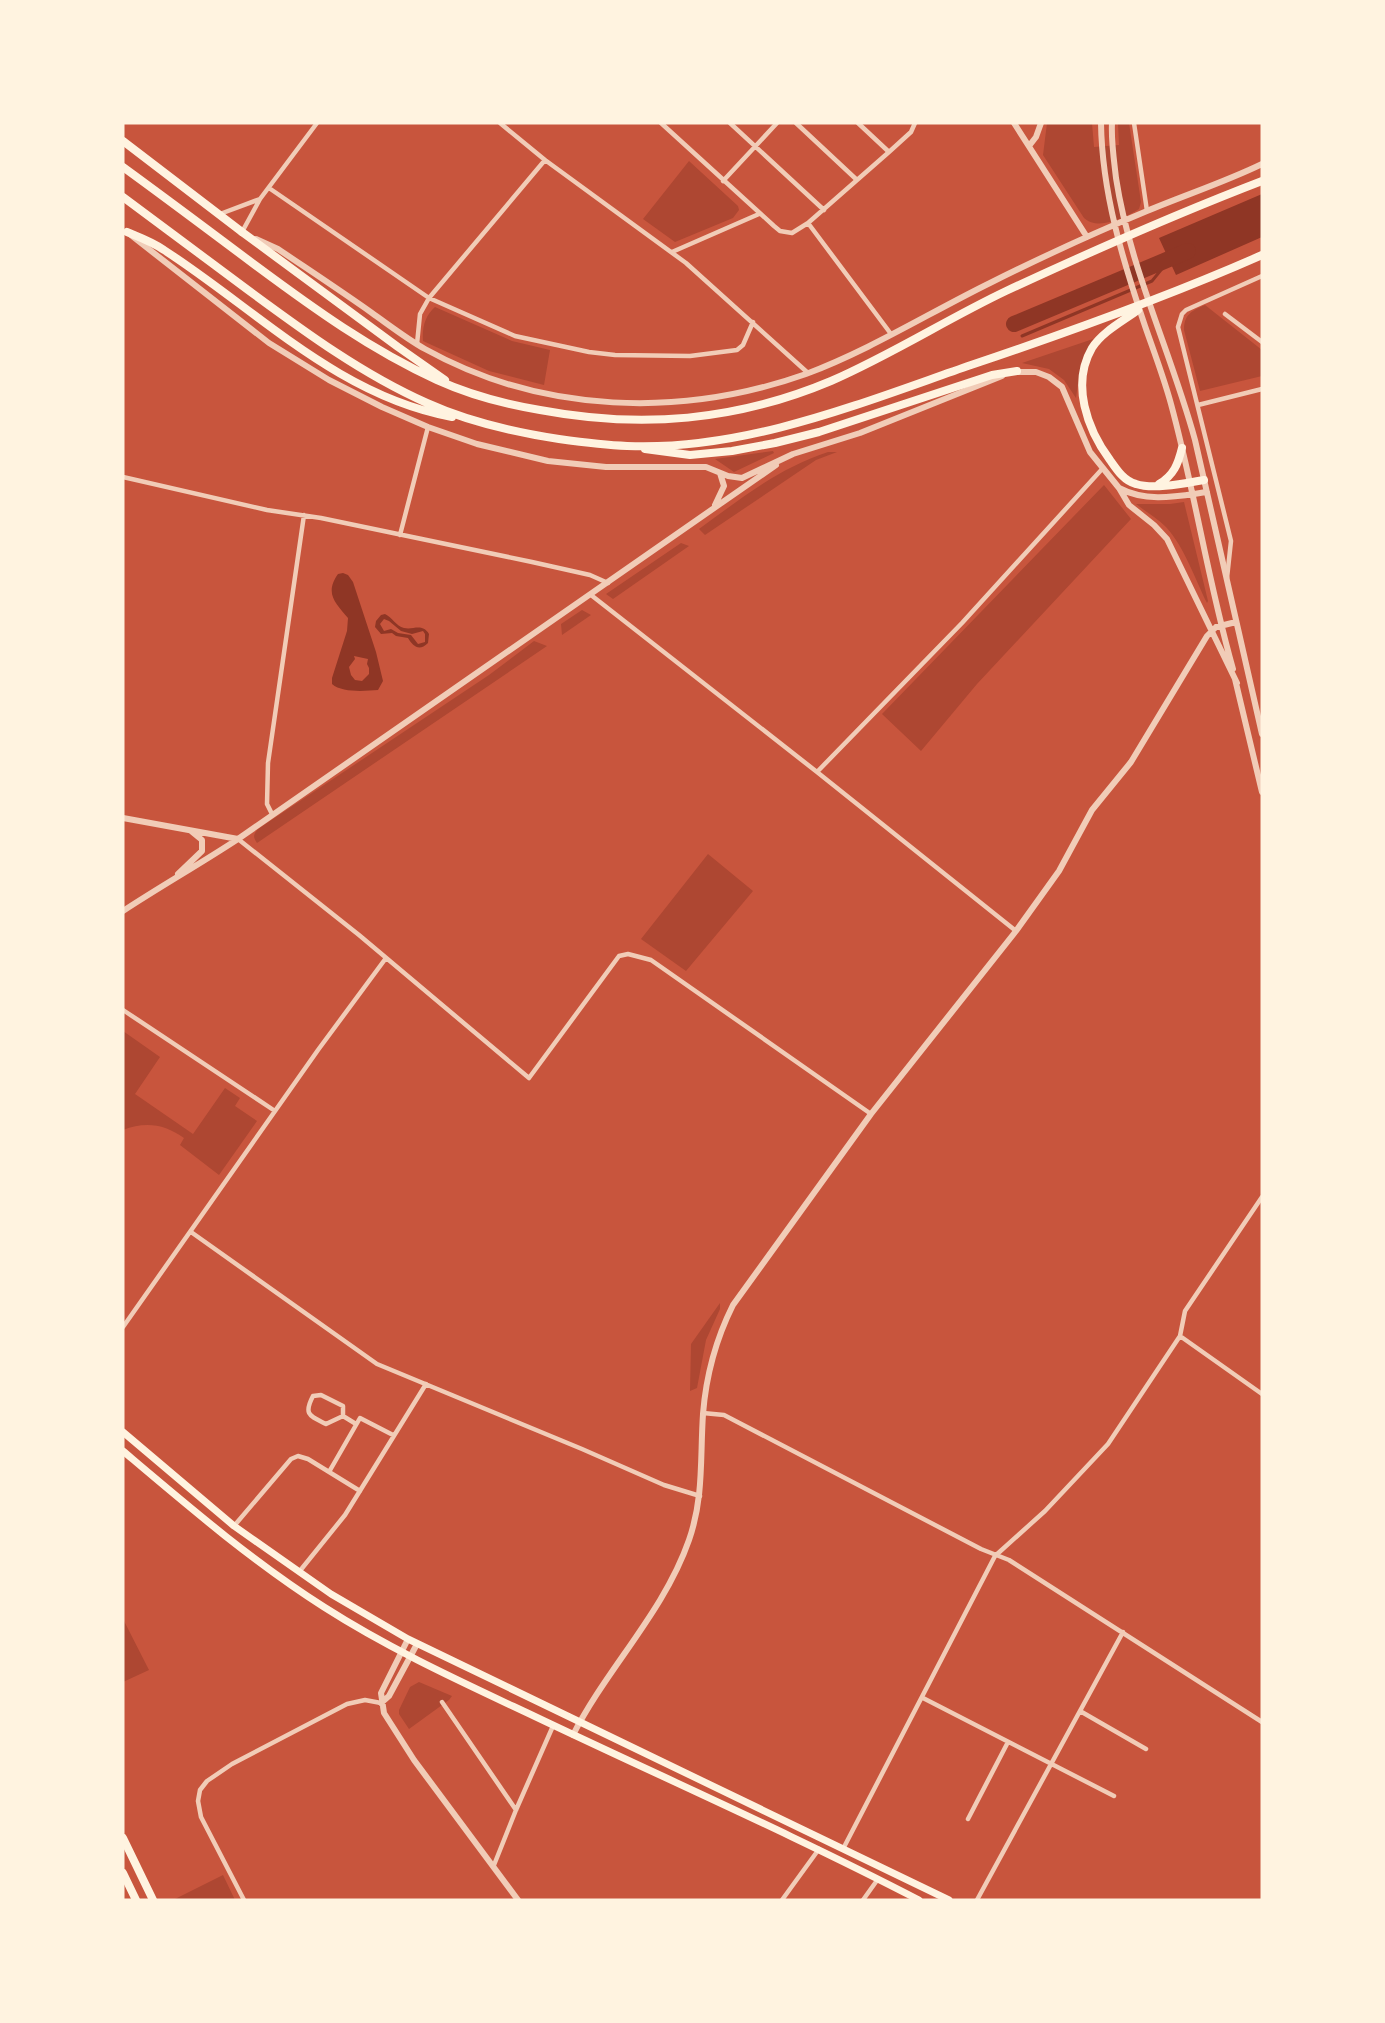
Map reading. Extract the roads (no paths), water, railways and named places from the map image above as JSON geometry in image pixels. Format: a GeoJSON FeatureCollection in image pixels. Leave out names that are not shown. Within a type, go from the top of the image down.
{"type":"FeatureCollection","features":[{"type":"Feature","properties":{"kind":"highway"},"geometry":{"type":"LineString","coordinates":[[123,167],[366,344],[416,370],[461,390],[508,405],[580,417],[627,421],[676,420],[757,406],[834,380],[1005,292],[1262,179]]}},
{"type":"Feature","properties":{"kind":"highway"},"geometry":{"type":"LineString","coordinates":[[123,197],[290,321],[359,368],[428,403],[477,422]]}},
{"type":"Feature","properties":{"kind":"highway"},"geometry":{"type":"LineString","coordinates":[[125,230],[162,248],[309,355],[350,380],[397,402],[434,414],[534,435],[690,455],[732,451],[775,443],[840,426],[992,375],[1017,371]]}},
{"type":"Feature","properties":{"kind":"highway"},"geometry":{"type":"LineString","coordinates":[[242,232],[398,347],[461,390]]}},
{"type":"Feature","properties":{"kind":"highway"},"geometry":{"type":"LineString","coordinates":[[627,446],[677,445],[728,438],[804,421],[1145,304],[1262,255]]}},
{"type":"Feature","properties":{"kind":"highway"},"geometry":{"type":"LineString","coordinates":[[1145,304],[1105,334],[1094,346],[1084,369],[1082,393],[1087,418],[1093,434],[1115,467],[1133,483],[1148,486],[1204,480]]}},
{"type":"Feature","properties":{"kind":"highway"},"geometry":{"type":"LineString","coordinates":[[1157,485],[1169,477],[1177,467],[1182,448]]}},
{"type":"Feature","properties":{"kind":"main road"},"geometry":{"type":"LineString","coordinates":[[123,141],[242,232]]}},
{"type":"Feature","properties":{"kind":"main road"},"geometry":{"type":"LineString","coordinates":[[123,1432],[234,1526],[331,1594],[408,1639],[949,1900]]}},
{"type":"Feature","properties":{"kind":"main road"},"geometry":{"type":"LineString","coordinates":[[123,1452],[226,1538],[323,1606],[410,1657],[819,1849],[919,1900]]}},
{"type":"Feature","properties":{"kind":"main road"},"geometry":{"type":"LineString","coordinates":[[123,1838],[153,1900]]}},
{"type":"Feature","properties":{"kind":"main road"},"geometry":{"type":"LineString","coordinates":[[123,1874],[136,1900]]}},
{"type":"Feature","properties":{"kind":"street"},"geometry":{"type":"LineString","coordinates":[[316,123],[260,199],[242,232],[278,249],[417,344],[460,367],[510,385],[545,394],[597,402],[696,401],[754,390],[808,373],[1087,237],[1262,164]]}},
{"type":"Feature","properties":{"kind":"street"},"geometry":{"type":"LineString","coordinates":[[501,123],[545,160],[672,252],[808,373]]}},
{"type":"Feature","properties":{"kind":"street"},"geometry":{"type":"LineString","coordinates":[[661,123],[759,214],[780,231],[792,233],[808,224],[889,152],[911,132],[915,123]]}},
{"type":"Feature","properties":{"kind":"street"},"geometry":{"type":"LineString","coordinates":[[730,123],[824,210]]}},
{"type":"Feature","properties":{"kind":"street"},"geometry":{"type":"LineString","coordinates":[[723,181],[777,123]]}},
{"type":"Feature","properties":{"kind":"street"},"geometry":{"type":"LineString","coordinates":[[796,123],[857,180]]}},
{"type":"Feature","properties":{"kind":"street"},"geometry":{"type":"LineString","coordinates":[[858,123],[889,152]]}},
{"type":"Feature","properties":{"kind":"street"},"geometry":{"type":"LineString","coordinates":[[1014,123],[1087,237]]}},
{"type":"Feature","properties":{"kind":"street"},"geometry":{"type":"LineString","coordinates":[[1029,146],[1041,123]]}},
{"type":"Feature","properties":{"kind":"street"},"geometry":{"type":"LineString","coordinates":[[1101,123],[1108,191],[1121,249],[1178,429],[1221,626],[1258,759],[1262,792]]}},
{"type":"Feature","properties":{"kind":"street"},"geometry":{"type":"LineString","coordinates":[[1112,123],[1118,189],[1131,246],[1191,425],[1262,734]]}},
{"type":"Feature","properties":{"kind":"street"},"geometry":{"type":"LineString","coordinates":[[1134,123],[1147,211]]}},
{"type":"Feature","properties":{"kind":"street"},"geometry":{"type":"LineString","coordinates":[[417,344],[420,314],[429,298],[545,160]]}},
{"type":"Feature","properties":{"kind":"street"},"geometry":{"type":"LineString","coordinates":[[269,188],[429,298],[515,336],[589,352],[671,356],[734,351],[743,345],[753,322]]}},
{"type":"Feature","properties":{"kind":"street"},"geometry":{"type":"LineString","coordinates":[[219,215],[260,199]]}},
{"type":"Feature","properties":{"kind":"street"},"geometry":{"type":"LineString","coordinates":[[672,252],[759,214]]}},
{"type":"Feature","properties":{"kind":"street"},"geometry":{"type":"LineString","coordinates":[[808,224],[891,334]]}},
{"type":"Feature","properties":{"kind":"street"},"geometry":{"type":"LineString","coordinates":[[125,230],[212,300],[294,359],[352,393],[428,427],[486,447],[556,462],[606,467],[706,467],[732,478],[742,478],[793,454],[860,433],[1017,371],[1029,370],[1041,373],[1062,387],[1085,443],[1129,505],[1167,539],[1236,683]]}},
{"type":"Feature","properties":{"kind":"street"},"geometry":{"type":"LineString","coordinates":[[1226,581],[1230,567],[1231,541],[1178,327],[1182,314],[1262,276]]}},
{"type":"Feature","properties":{"kind":"street"},"geometry":{"type":"LineString","coordinates":[[1225,314],[1262,342]]}},
{"type":"Feature","properties":{"kind":"street"},"geometry":{"type":"LineString","coordinates":[[1198,405],[1262,389]]}},
{"type":"Feature","properties":{"kind":"street"},"geometry":{"type":"LineString","coordinates":[[399,535],[428,427]]}},
{"type":"Feature","properties":{"kind":"street"},"geometry":{"type":"LineString","coordinates":[[123,911],[238,839],[793,454]]}},
{"type":"Feature","properties":{"kind":"street"},"geometry":{"type":"LineString","coordinates":[[818,772],[962,623],[1102,468]]}},
{"type":"Feature","properties":{"kind":"street"},"geometry":{"type":"LineString","coordinates":[[714,508],[724,486],[720,473]]}},
{"type":"Feature","properties":{"kind":"street"},"geometry":{"type":"LineString","coordinates":[[123,477],[267,510],[304,515],[590,574],[609,583]]}},
{"type":"Feature","properties":{"kind":"street"},"geometry":{"type":"LineString","coordinates":[[1119,488],[1129,494],[1146,497],[1173,497],[1207,492]]}},
{"type":"Feature","properties":{"kind":"street"},"geometry":{"type":"LineString","coordinates":[[272,814],[267,804],[268,763],[304,515]]}},
{"type":"Feature","properties":{"kind":"street"},"geometry":{"type":"LineString","coordinates":[[591,595],[818,772],[1016,931]]}},
{"type":"Feature","properties":{"kind":"street"},"geometry":{"type":"LineString","coordinates":[[573,1735],[579,1722],[670,1583],[689,1540],[700,1496],[703,1413],[720,1333],[733,1305],[871,1114],[1016,931],[1059,872],[1092,810],[1131,762],[1211,631],[1236,622]]}},
{"type":"Feature","properties":{"kind":"street"},"geometry":{"type":"LineString","coordinates":[[123,818],[238,839],[386,958],[529,1078],[619,956],[628,954],[647,958],[871,1114]]}},
{"type":"Feature","properties":{"kind":"street"},"geometry":{"type":"LineString","coordinates":[[175,877],[202,851],[202,840],[190,830]]}},
{"type":"Feature","properties":{"kind":"street"},"geometry":{"type":"LineString","coordinates":[[123,1327],[386,958]]}},
{"type":"Feature","properties":{"kind":"street"},"geometry":{"type":"LineString","coordinates":[[123,1010],[275,1111]]}},
{"type":"Feature","properties":{"kind":"street"},"geometry":{"type":"LineString","coordinates":[[843,1849],[995,1556],[1045,1511],[1106,1446],[1180,1336],[1185,1311],[1262,1197]]}},
{"type":"Feature","properties":{"kind":"street"},"geometry":{"type":"LineString","coordinates":[[191,1232],[377,1364],[664,1485],[700,1496]]}},
{"type":"Feature","properties":{"kind":"street"},"geometry":{"type":"LineString","coordinates":[[1180,1336],[1262,1394]]}},
{"type":"Feature","properties":{"kind":"street"},"geometry":{"type":"LineString","coordinates":[[300,1572],[345,1515],[426,1384]]}},
{"type":"Feature","properties":{"kind":"street"},"geometry":{"type":"LineString","coordinates":[[321,1395],[343,1406],[343,1416],[326,1424],[311,1416],[308,1406],[313,1396],[321,1395]]}},
{"type":"Feature","properties":{"kind":"street"},"geometry":{"type":"LineString","coordinates":[[703,1413],[724,1415],[995,1556],[1009,1560],[1262,1722]]}},
{"type":"Feature","properties":{"kind":"street"},"geometry":{"type":"LineString","coordinates":[[343,1416],[356,1424]]}},
{"type":"Feature","properties":{"kind":"street"},"geometry":{"type":"LineString","coordinates":[[329,1472],[360,1418],[393,1435]]}},
{"type":"Feature","properties":{"kind":"street"},"geometry":{"type":"LineString","coordinates":[[234,1526],[291,1459],[298,1456],[308,1459],[360,1491]]}},
{"type":"Feature","properties":{"kind":"street"},"geometry":{"type":"LineString","coordinates":[[977,1900],[1123,1632]]}},
{"type":"Feature","properties":{"kind":"street"},"geometry":{"type":"LineString","coordinates":[[408,1639],[381,1693],[381,1704],[388,1721],[518,1900]]}},
{"type":"Feature","properties":{"kind":"street"},"geometry":{"type":"LineString","coordinates":[[381,1704],[389,1696],[417,1644]]}},
{"type":"Feature","properties":{"kind":"street"},"geometry":{"type":"LineString","coordinates":[[923,1698],[1114,1796]]}},
{"type":"Feature","properties":{"kind":"street"},"geometry":{"type":"LineString","coordinates":[[244,1900],[201,1817],[198,1801],[200,1790],[207,1781],[232,1764],[347,1704],[365,1700],[381,1704]]}},
{"type":"Feature","properties":{"kind":"street"},"geometry":{"type":"LineString","coordinates":[[442,1702],[516,1810]]}},
{"type":"Feature","properties":{"kind":"street"},"geometry":{"type":"LineString","coordinates":[[1080,1711],[1146,1749]]}},
{"type":"Feature","properties":{"kind":"street"},"geometry":{"type":"LineString","coordinates":[[494,1865],[553,1726]]}},
{"type":"Feature","properties":{"kind":"street"},"geometry":{"type":"LineString","coordinates":[[968,1819],[1008,1742]]}},
{"type":"Feature","properties":{"kind":"street"},"geometry":{"type":"LineString","coordinates":[[782,1900],[819,1849]]}},
{"type":"Feature","properties":{"kind":"street"},"geometry":{"type":"LineString","coordinates":[[863,1900],[878,1879]]}},
{"type":"Feature","properties":{"kind":"waterway"},"geometry":{"type":"LineString","coordinates":[[1014,324],[1188,251]]}},
{"type":"Feature","properties":{"kind":"waterway"},"geometry":{"type":"LineString","coordinates":[[1022,336],[1152,281],[1169,260]]}}]}
